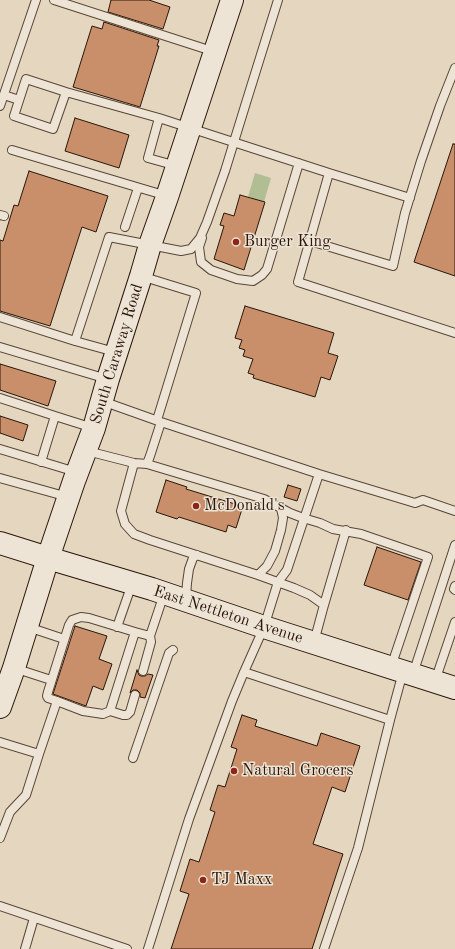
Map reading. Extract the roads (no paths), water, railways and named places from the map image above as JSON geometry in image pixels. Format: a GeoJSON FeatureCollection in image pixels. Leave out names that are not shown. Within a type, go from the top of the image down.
{"type":"FeatureCollection","features":[{"type":"Feature","properties":{"kind":"main road","name":"South Caraway Road"},"geometry":{"type":"LineString","coordinates":[[0,707],[7,679],[27,626],[48,558],[94,428],[150,245],[232,0]]}},
{"type":"Feature","properties":{"kind":"main road","name":"East Nettleton Avenue"},"geometry":{"type":"LineString","coordinates":[[0,543],[186,601],[455,688]]}},
{"type":"Feature","properties":{"kind":"lane"},"geometry":{"type":"LineString","coordinates":[[0,106],[36,0]]}},
{"type":"Feature","properties":{"kind":"lane"},"geometry":{"type":"LineString","coordinates":[[54,0],[215,52]]}},
{"type":"Feature","properties":{"kind":"lane"},"geometry":{"type":"LineString","coordinates":[[278,0],[234,143],[199,247],[201,262],[211,270],[237,279],[253,281],[262,275],[267,269],[299,163]]}},
{"type":"Feature","properties":{"kind":"lane"},"geometry":{"type":"LineString","coordinates":[[310,241],[393,266],[405,213],[440,106],[455,68]]}},
{"type":"Feature","properties":{"kind":"lane"},"geometry":{"type":"LineString","coordinates":[[66,92],[53,129],[14,116],[26,79],[66,92],[159,118],[410,198]]}},
{"type":"Feature","properties":{"kind":"lane"},"geometry":{"type":"LineString","coordinates":[[4,95],[19,100]]}},
{"type":"Feature","properties":{"kind":"lane"},"geometry":{"type":"LineString","coordinates":[[159,118],[148,158],[177,166]]}},
{"type":"Feature","properties":{"kind":"lane"},"geometry":{"type":"LineString","coordinates":[[12,150],[167,197]]}},
{"type":"Feature","properties":{"kind":"lane"},"geometry":{"type":"LineString","coordinates":[[329,173],[298,282],[455,333]]}},
{"type":"Feature","properties":{"kind":"lane"},"geometry":{"type":"LineString","coordinates":[[125,227],[138,188]]}},
{"type":"Feature","properties":{"kind":"lane"},"geometry":{"type":"LineString","coordinates":[[75,341],[109,237],[181,251],[191,249],[200,238],[207,222]]}},
{"type":"Feature","properties":{"kind":"lane"},"geometry":{"type":"LineString","coordinates":[[141,276],[196,293],[147,464]]}},
{"type":"Feature","properties":{"kind":"lane"},"geometry":{"type":"LineString","coordinates":[[0,317],[116,353]]}},
{"type":"Feature","properties":{"kind":"lane"},"geometry":{"type":"LineString","coordinates":[[0,347],[108,379]]}},
{"type":"Feature","properties":{"kind":"lane"},"geometry":{"type":"LineString","coordinates":[[0,398],[94,428]]}},
{"type":"Feature","properties":{"kind":"lane"},"geometry":{"type":"LineString","coordinates":[[102,401],[319,474],[415,503],[423,500],[455,510]]}},
{"type":"Feature","properties":{"kind":"lane"},"geometry":{"type":"LineString","coordinates":[[41,462],[55,416]]}},
{"type":"Feature","properties":{"kind":"lane"},"geometry":{"type":"LineString","coordinates":[[0,449],[78,472]]}},
{"type":"Feature","properties":{"kind":"lane"},"geometry":{"type":"LineString","coordinates":[[86,450],[134,463],[147,464],[264,500],[290,513],[333,529],[346,530],[361,534],[428,557],[402,671],[358,848],[324,949]]}},
{"type":"Feature","properties":{"kind":"lane"},"geometry":{"type":"LineString","coordinates":[[134,463],[121,511],[124,524],[134,534],[278,582],[310,595],[324,606]]}},
{"type":"Feature","properties":{"kind":"lane"},"geometry":{"type":"LineString","coordinates":[[148,949],[189,819],[234,695],[264,627],[278,582],[287,570],[303,518],[319,474]]}},
{"type":"Feature","properties":{"kind":"lane"},"geometry":{"type":"LineString","coordinates":[[0,478],[69,498]]}},
{"type":"Feature","properties":{"kind":"lane"},"geometry":{"type":"LineString","coordinates":[[258,575],[267,566],[275,551],[282,524],[281,508]]}},
{"type":"Feature","properties":{"kind":"lane"},"geometry":{"type":"LineString","coordinates":[[313,643],[346,530]]}},
{"type":"Feature","properties":{"kind":"lane"},"geometry":{"type":"LineString","coordinates":[[402,671],[455,545]]}},
{"type":"Feature","properties":{"kind":"lane"},"geometry":{"type":"LineString","coordinates":[[186,601],[189,569],[193,558],[197,555]]}},
{"type":"Feature","properties":{"kind":"lane"},"geometry":{"type":"LineString","coordinates":[[117,627],[132,584]]}},
{"type":"Feature","properties":{"kind":"lane"},"geometry":{"type":"LineString","coordinates":[[455,586],[455,590]]}},
{"type":"Feature","properties":{"kind":"lane"},"geometry":{"type":"LineString","coordinates":[[142,671],[151,642],[150,636],[164,594]]}},
{"type":"Feature","properties":{"kind":"lane"},"geometry":{"type":"LineString","coordinates":[[135,632],[110,710],[103,714],[83,711],[48,698],[47,696],[51,680],[64,639],[72,620],[81,617],[89,618],[150,636]]}},
{"type":"Feature","properties":{"kind":"lane"},"geometry":{"type":"LineString","coordinates":[[434,682],[452,641],[455,622]]}},
{"type":"Feature","properties":{"kind":"lane"},"geometry":{"type":"LineString","coordinates":[[27,626],[64,639]]}},
{"type":"Feature","properties":{"kind":"lane"},"geometry":{"type":"LineString","coordinates":[[133,758],[169,653],[173,650]]}},
{"type":"Feature","properties":{"kind":"lane"},"geometry":{"type":"LineString","coordinates":[[244,672],[390,720]]}},
{"type":"Feature","properties":{"kind":"lane"},"geometry":{"type":"LineString","coordinates":[[7,679],[51,680]]}},
{"type":"Feature","properties":{"kind":"lane"},"geometry":{"type":"LineString","coordinates":[[110,710],[127,715],[130,712],[135,695]]}},
{"type":"Feature","properties":{"kind":"lane"},"geometry":{"type":"LineString","coordinates":[[0,838],[10,812],[26,795],[57,701]]}},
{"type":"Feature","properties":{"kind":"lane"},"geometry":{"type":"LineString","coordinates":[[0,742],[39,754]]}},
{"type":"Feature","properties":{"kind":"lane"},"geometry":{"type":"LineString","coordinates":[[0,906],[127,949]]}},
{"type":"Feature","properties":{"kind":"lane"},"geometry":{"type":"LineString","coordinates":[[25,949],[34,918]]}},
{"type":"Feature","properties":{"kind":"place","name":"Burger King"},"geometry":{"type":"Point","coordinates":[236,242]}},
{"type":"Feature","properties":{"kind":"place","name":"McDonald's"},"geometry":{"type":"Point","coordinates":[196,506]}},
{"type":"Feature","properties":{"kind":"place","name":"Natural Grocers"},"geometry":{"type":"Point","coordinates":[234,771]}},
{"type":"Feature","properties":{"kind":"place","name":"TJ Maxx"},"geometry":{"type":"Point","coordinates":[203,880]}}]}
